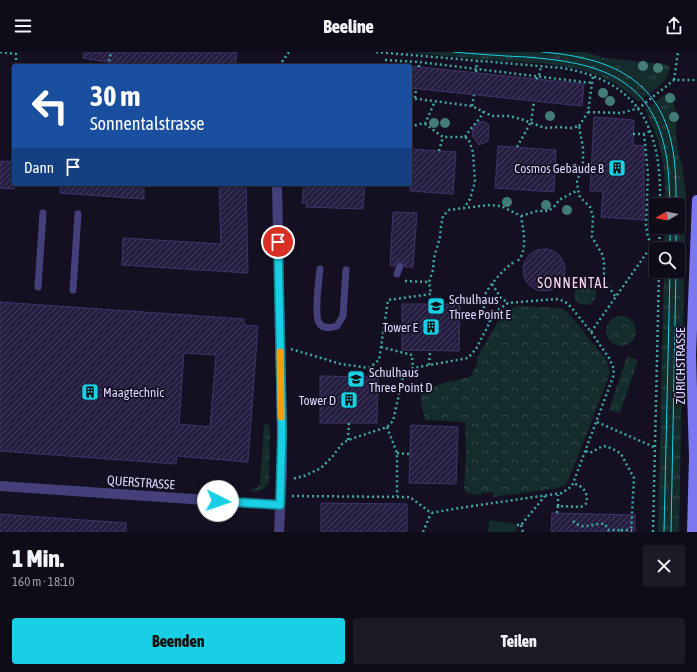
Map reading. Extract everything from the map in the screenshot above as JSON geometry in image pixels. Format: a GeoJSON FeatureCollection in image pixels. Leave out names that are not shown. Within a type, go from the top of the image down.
{"type":"FeatureCollection","features":[{"type":"Feature","properties":{"kind":"main road","name":"ZÜRICHSTRASSE"},"geometry":{"type":"LineString","coordinates":[[694,530],[694,457],[691,355],[697,200]]}},
{"type":"Feature","properties":{"kind":"street"},"geometry":{"type":"LineString","coordinates":[[277,186],[282,432],[279,532]]}},
{"type":"Feature","properties":{"kind":"street","name":"QUERSTRASSE"},"geometry":{"type":"LineString","coordinates":[[0,486],[280,505]]}},
{"type":"Feature","properties":{"kind":"lane"},"geometry":{"type":"LineString","coordinates":[[38,287],[43,213]]}},
{"type":"Feature","properties":{"kind":"lane"},"geometry":{"type":"LineString","coordinates":[[73,290],[78,214]]}},
{"type":"Feature","properties":{"kind":"lane"},"geometry":{"type":"LineString","coordinates":[[320,269],[317,314],[319,322],[323,327],[329,328],[337,326],[343,316],[346,270]]}},
{"type":"Feature","properties":{"kind":"path"},"geometry":{"type":"LineString","coordinates":[[0,52],[16,54],[16,64]]}},
{"type":"Feature","properties":{"kind":"path"},"geometry":{"type":"LineString","coordinates":[[108,64],[111,52]]}},
{"type":"Feature","properties":{"kind":"path"},"geometry":{"type":"LineString","coordinates":[[280,64],[289,52]]}},
{"type":"Feature","properties":{"kind":"path"},"geometry":{"type":"LineString","coordinates":[[376,52],[576,70],[614,86],[626,94],[639,108],[650,131],[657,154],[661,186],[660,198]]}},
{"type":"Feature","properties":{"kind":"path"},"geometry":{"type":"LineString","coordinates":[[674,80],[678,52]]}},
{"type":"Feature","properties":{"kind":"path"},"geometry":{"type":"LineString","coordinates":[[385,60],[419,62],[476,71],[592,83]]}},
{"type":"Feature","properties":{"kind":"path"},"geometry":{"type":"LineString","coordinates":[[476,71],[478,61]]}},
{"type":"Feature","properties":{"kind":"path"},"geometry":{"type":"LineString","coordinates":[[418,66],[419,62]]}},
{"type":"Feature","properties":{"kind":"path"},"geometry":{"type":"LineString","coordinates":[[537,77],[541,66]]}},
{"type":"Feature","properties":{"kind":"path"},"geometry":{"type":"LineString","coordinates":[[593,76],[588,112],[579,126],[583,148],[583,162],[577,182],[580,197],[590,207],[593,216],[592,237],[602,254],[604,261],[604,281],[616,297]]}},
{"type":"Feature","properties":{"kind":"path"},"geometry":{"type":"LineString","coordinates":[[588,112],[621,113],[639,108],[674,80],[697,80]]}},
{"type":"Feature","properties":{"kind":"path"},"geometry":{"type":"LineString","coordinates":[[416,89],[415,98],[472,106],[492,116],[509,116],[531,122],[545,128],[571,128],[579,126]]}},
{"type":"Feature","properties":{"kind":"path"},"geometry":{"type":"LineString","coordinates":[[472,106],[474,95]]}},
{"type":"Feature","properties":{"kind":"path"},"geometry":{"type":"LineString","coordinates":[[425,124],[435,101]]}},
{"type":"Feature","properties":{"kind":"path"},"geometry":{"type":"LineString","coordinates":[[517,147],[531,122],[534,101]]}},
{"type":"Feature","properties":{"kind":"path"},"geometry":{"type":"LineString","coordinates":[[465,137],[472,126],[481,118],[484,111]]}},
{"type":"Feature","properties":{"kind":"path"},"geometry":{"type":"LineString","coordinates":[[412,127],[425,124],[442,137],[465,137],[469,140],[473,152],[475,182],[470,199],[464,208]]}},
{"type":"Feature","properties":{"kind":"path"},"geometry":{"type":"LineString","coordinates":[[633,134],[644,134],[650,131]]}},
{"type":"Feature","properties":{"kind":"path"},"geometry":{"type":"LineString","coordinates":[[644,134],[648,174],[646,225],[648,238],[651,242]]}},
{"type":"Feature","properties":{"kind":"path"},"geometry":{"type":"LineString","coordinates":[[439,151],[442,137]]}},
{"type":"Feature","properties":{"kind":"path"},"geometry":{"type":"LineString","coordinates":[[290,348],[341,364],[369,368],[379,360],[388,300],[431,294],[429,282],[440,237],[443,216],[449,210],[488,205],[501,206],[521,216],[537,211],[548,211],[560,200],[578,190]]}},
{"type":"Feature","properties":{"kind":"path"},"geometry":{"type":"LineString","coordinates":[[490,322],[483,299],[486,291],[508,266],[519,259],[526,241],[521,216]]}},
{"type":"Feature","properties":{"kind":"path"},"geometry":{"type":"LineString","coordinates":[[591,332],[649,250]]}},
{"type":"Feature","properties":{"kind":"path"},"geometry":{"type":"LineString","coordinates":[[399,270],[396,281],[429,282]]}},
{"type":"Feature","properties":{"kind":"path"},"geometry":{"type":"LineString","coordinates":[[653,532],[659,278]]}},
{"type":"Feature","properties":{"kind":"path"},"geometry":{"type":"LineString","coordinates":[[292,496],[410,496],[430,513],[558,495],[572,486],[597,422],[613,377],[614,369],[609,358],[591,332],[571,307],[564,301],[556,299],[508,302],[501,298],[492,284]]}},
{"type":"Feature","properties":{"kind":"path"},"geometry":{"type":"LineString","coordinates":[[292,479],[314,472],[332,458],[342,444],[348,440],[387,428],[393,421],[403,377],[407,372],[412,368],[468,358],[476,349],[495,312],[508,302]]}},
{"type":"Feature","properties":{"kind":"path"},"geometry":{"type":"LineString","coordinates":[[381,347],[412,354],[412,368]]}},
{"type":"Feature","properties":{"kind":"path"},"geometry":{"type":"LineString","coordinates":[[429,365],[430,351]]}},
{"type":"Feature","properties":{"kind":"path"},"geometry":{"type":"LineString","coordinates":[[597,422],[654,447]]}},
{"type":"Feature","properties":{"kind":"path"},"geometry":{"type":"LineString","coordinates":[[348,440],[349,423]]}},
{"type":"Feature","properties":{"kind":"path"},"geometry":{"type":"LineString","coordinates":[[387,428],[397,453],[397,496]]}},
{"type":"Feature","properties":{"kind":"path"},"geometry":{"type":"LineString","coordinates":[[573,521],[578,526],[583,527],[592,527],[605,524],[608,530],[632,531],[634,478],[621,454],[618,451],[606,446],[601,446],[590,453],[586,451]]}},
{"type":"Feature","properties":{"kind":"path"},"geometry":{"type":"LineString","coordinates":[[397,453],[410,454]]}},
{"type":"Feature","properties":{"kind":"path"},"geometry":{"type":"LineString","coordinates":[[558,506],[581,507],[587,503],[586,490],[584,487],[574,483]]}},
{"type":"Feature","properties":{"kind":"path"},"geometry":{"type":"LineString","coordinates":[[557,513],[558,495]]}},
{"type":"Feature","properties":{"kind":"path"},"geometry":{"type":"LineString","coordinates":[[516,526],[521,525],[545,496]]}},
{"type":"Feature","properties":{"kind":"path"},"geometry":{"type":"LineString","coordinates":[[422,532],[430,513]]}},
{"type":"Feature","properties":{"kind":"path"},"geometry":{"type":"LineString","coordinates":[[521,525],[523,532]]}},
{"type":"Feature","properties":{"kind":"green space"},"geometry":{"type":"Polygon","coordinates":[[[403,52],[584,52],[605,58],[670,66],[669,72],[663,82],[654,91],[638,102],[623,89],[606,79],[588,72],[570,68],[551,64],[403,52]]]}},
{"type":"Feature","properties":{"kind":"green space"},"geometry":{"type":"Polygon","coordinates":[[[671,93],[675,96],[677,101],[674,101],[674,110],[676,110],[676,136],[680,161],[682,161],[686,197],[685,245],[685,242],[664,242],[665,234],[685,234],[685,198],[665,198],[665,179],[662,156],[645,110],[666,94],[671,93]]]}},
{"type":"Feature","properties":{"kind":"green space"},"geometry":{"type":"Polygon","coordinates":[[[664,278],[684,278],[679,532],[658,532],[664,278]]]}},
{"type":"Feature","properties":{"kind":"green space"},"geometry":{"type":"Polygon","coordinates":[[[585,283],[593,286],[596,294],[593,302],[585,305],[577,302],[574,294],[577,286],[585,283]]]}},
{"type":"Feature","properties":{"kind":"green space"},"geometry":{"type":"Polygon","coordinates":[[[518,306],[559,308],[565,310],[606,359],[610,373],[569,479],[565,485],[558,488],[493,497],[493,492],[481,493],[481,495],[468,494],[464,489],[466,455],[465,422],[425,420],[421,397],[423,393],[434,386],[470,377],[478,363],[476,359],[502,315],[509,309],[518,306]]]}},
{"type":"Feature","properties":{"kind":"green space"},"geometry":{"type":"Polygon","coordinates":[[[621,316],[632,320],[636,331],[632,342],[621,346],[610,342],[606,331],[610,320],[621,316]]]}},
{"type":"Feature","properties":{"kind":"green space"},"geometry":{"type":"Polygon","coordinates":[[[627,356],[638,360],[620,413],[609,410],[627,356]]]}},
{"type":"Feature","properties":{"kind":"green space"},"geometry":{"type":"Polygon","coordinates":[[[264,423],[269,425],[270,431],[269,481],[262,490],[251,492],[251,490],[260,485],[264,423]]]}},
{"type":"Feature","properties":{"kind":"green space"},"geometry":{"type":"Polygon","coordinates":[[[489,520],[517,524],[516,532],[488,532],[489,520]]]}},
{"type":"Feature","properties":{"kind":"building"},"geometry":{"type":"Polygon","coordinates":[[[84,52],[237,52],[235,64],[119,64],[83,58],[84,52]]]}},
{"type":"Feature","properties":{"kind":"building"},"geometry":{"type":"Polygon","coordinates":[[[412,66],[584,84],[582,106],[412,88],[412,66]]]}},
{"type":"Feature","properties":{"kind":"building","name":"Cosmos Gebäude B"},"geometry":{"type":"Polygon","coordinates":[[[594,117],[634,120],[633,145],[644,146],[644,220],[601,217],[603,191],[590,191],[594,117]]]}},
{"type":"Feature","properties":{"kind":"building"},"geometry":{"type":"Polygon","coordinates":[[[483,121],[489,126],[488,141],[479,145],[473,137],[472,132],[475,124],[483,121]]]}},
{"type":"Feature","properties":{"kind":"building"},"geometry":{"type":"Polygon","coordinates":[[[498,146],[556,150],[554,192],[495,188],[498,146]]]}},
{"type":"Feature","properties":{"kind":"building"},"geometry":{"type":"Polygon","coordinates":[[[412,149],[456,152],[453,194],[410,191],[410,186],[412,186],[412,149]]]}},
{"type":"Feature","properties":{"kind":"building"},"geometry":{"type":"Polygon","coordinates":[[[0,161],[12,162],[12,186],[14,186],[14,189],[0,188],[0,161]]]}},
{"type":"Feature","properties":{"kind":"building"},"geometry":{"type":"Polygon","coordinates":[[[60,186],[144,186],[144,199],[60,193],[60,186]]]}},
{"type":"Feature","properties":{"kind":"building"},"geometry":{"type":"Polygon","coordinates":[[[219,186],[246,186],[248,273],[122,265],[123,238],[221,244],[219,186]]]}},
{"type":"Feature","properties":{"kind":"building"},"geometry":{"type":"Polygon","coordinates":[[[304,186],[365,186],[363,209],[306,207],[307,203],[302,203],[304,186]]]}},
{"type":"Feature","properties":{"kind":"building"},"geometry":{"type":"Polygon","coordinates":[[[393,212],[417,213],[413,267],[405,267],[404,263],[400,261],[397,262],[395,266],[390,266],[393,212]]]}},
{"type":"Feature","properties":{"kind":"building"},"geometry":{"type":"Polygon","coordinates":[[[540,249],[548,249],[556,252],[562,258],[565,270],[562,282],[556,288],[548,291],[540,291],[532,288],[526,282],[523,274],[523,266],[526,258],[532,252],[540,249]]]}},
{"type":"Feature","properties":{"kind":"building","name":"Maagtechnic"},"geometry":{"type":"Polygon","coordinates":[[[0,302],[244,319],[244,325],[258,326],[248,462],[177,456],[176,464],[0,451],[0,302]],[[184,353],[179,424],[210,427],[216,355],[184,353]]]}},
{"type":"Feature","properties":{"kind":"building","name":"Tower E"},"geometry":{"type":"Polygon","coordinates":[[[402,304],[460,304],[459,351],[402,350],[402,304]]]}},
{"type":"Feature","properties":{"kind":"building","name":"Tower D"},"geometry":{"type":"Polygon","coordinates":[[[320,376],[378,377],[377,423],[320,423],[320,376]]]}},
{"type":"Feature","properties":{"kind":"building"},"geometry":{"type":"Polygon","coordinates":[[[411,425],[458,427],[456,484],[409,483],[411,425]]]}},
{"type":"Feature","properties":{"kind":"building"},"geometry":{"type":"Polygon","coordinates":[[[321,503],[407,504],[407,532],[321,532],[321,503]]]}},
{"type":"Feature","properties":{"kind":"building"},"geometry":{"type":"Polygon","coordinates":[[[552,513],[635,515],[635,532],[551,532],[552,513]]]}},
{"type":"Feature","properties":{"kind":"building"},"geometry":{"type":"Polygon","coordinates":[[[0,514],[126,523],[126,532],[0,532],[0,514]]]}},
{"type":"Feature","properties":{"kind":"tram line"},"geometry":{"type":"LineString","coordinates":[[453,52],[550,59],[572,63],[593,68],[613,76],[630,87],[644,102],[656,121],[667,160],[670,198]]}},
{"type":"Feature","properties":{"kind":"tram line"},"geometry":{"type":"LineString","coordinates":[[542,52],[585,59],[605,65],[623,73],[639,85],[653,100],[664,118],[673,149],[676,198]]}},
{"type":"Feature","properties":{"kind":"tram line"},"geometry":{"type":"LineString","coordinates":[[670,234],[670,242]]}},
{"type":"Feature","properties":{"kind":"tram line"},"geometry":{"type":"LineString","coordinates":[[676,234],[676,242]]}},
{"type":"Feature","properties":{"kind":"tram line"},"geometry":{"type":"LineString","coordinates":[[664,532],[670,278]]}},
{"type":"Feature","properties":{"kind":"tram line"},"geometry":{"type":"LineString","coordinates":[[671,532],[676,278]]}},
{"type":"Feature","properties":{"kind":"slow traffic"},"geometry":{"type":"LineString","coordinates":[[280,352],[281,417]]}},
{"type":"Feature","properties":{"kind":"place","name":"Cosmos Gebäude B"},"geometry":{"type":"Point","coordinates":[617,168]}},
{"type":"Feature","properties":{"kind":"place","name":"Schulhaus Three Point E"},"geometry":{"type":"Point","coordinates":[436,306]}},
{"type":"Feature","properties":{"kind":"place","name":"Tower E"},"geometry":{"type":"Point","coordinates":[431,327]}},
{"type":"Feature","properties":{"kind":"place","name":"Schulhaus Three Point D"},"geometry":{"type":"Point","coordinates":[356,379]}},
{"type":"Feature","properties":{"kind":"place","name":"Maagtechnic"},"geometry":{"type":"Point","coordinates":[90,392]}},
{"type":"Feature","properties":{"kind":"place","name":"Tower D"},"geometry":{"type":"Point","coordinates":[349,400]}},
{"type":"Feature","properties":{"kind":"district","name":"SONNENTAL"},"geometry":{"type":"Point","coordinates":[573,283]}},
{"type":"Feature","properties":{"kind":"route"},"geometry":{"type":"LineString","coordinates":[[218,501],[280,505],[282,432],[278,242]]}}]}
